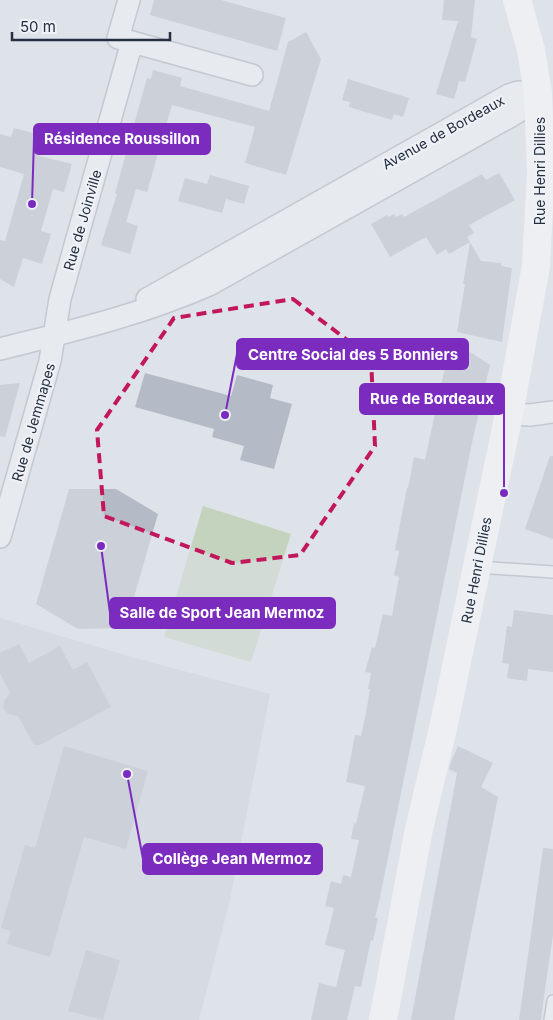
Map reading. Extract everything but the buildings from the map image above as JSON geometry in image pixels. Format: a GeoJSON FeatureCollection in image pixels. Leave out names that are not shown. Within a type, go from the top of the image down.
{"type":"FeatureCollection","features":[{"type":"Feature","properties":{"kind":"street"},"geometry":{"type":"LineString","coordinates":[[129,0],[118,38],[252,74]]}},
{"type":"Feature","properties":{"kind":"street","name":"Rue Henri Dillies"},"geometry":{"type":"LineString","coordinates":[[384,1020],[420,829],[509,414],[532,290],[538,245],[542,154],[538,93],[531,50],[517,0]]}},
{"type":"Feature","properties":{"kind":"street","name":"Rue de Joinville"},"geometry":{"type":"LineString","coordinates":[[55,335],[60,298],[132,42]]}},
{"type":"Feature","properties":{"kind":"street","name":"Avenue de Bordeaux"},"geometry":{"type":"LineString","coordinates":[[0,349],[100,324],[509,95],[518,92],[538,93]]}},
{"type":"Feature","properties":{"kind":"street","name":"Rue de Jemmapes"},"geometry":{"type":"LineString","coordinates":[[0,537],[6,493],[50,361],[55,335]]}},
{"type":"Feature","properties":{"kind":"street"},"geometry":{"type":"LineString","coordinates":[[509,414],[530,415],[553,412]]}},
{"type":"Feature","properties":{"kind":"lane"},"geometry":{"type":"LineString","coordinates":[[477,567],[553,572]]}},
{"type":"Feature","properties":{"kind":"lane"},"geometry":{"type":"LineString","coordinates":[[550,1020],[553,1002]]}},
{"type":"Feature","properties":{"kind":"highlighted area"},"geometry":{"type":"Polygon","coordinates":[[[293,299],[371,358],[375,446],[300,555],[232,563],[104,516],[97,430],[174,318],[293,299]]]}},
{"type":"Feature","properties":{"kind":"shaded area"},"geometry":{"type":"Polygon","coordinates":[[[0,618],[135,658],[270,694],[229,904],[199,1020],[0,1020],[0,618]]]}},
{"type":"Feature","properties":{"kind":"green space"},"geometry":{"type":"Polygon","coordinates":[[[203,506],[291,534],[251,662],[164,637],[203,506]]]}},
{"type":"Feature","properties":{"kind":"place","name":"Résidence Roussillon"},"geometry":{"type":"Point","coordinates":[32,204]}},
{"type":"Feature","properties":{"kind":"place","name":"Centre Social des 5 Bonniers"},"geometry":{"type":"Point","coordinates":[225,415]}},
{"type":"Feature","properties":{"kind":"place","name":"Rue de Bordeaux"},"geometry":{"type":"Point","coordinates":[504,493]}},
{"type":"Feature","properties":{"kind":"place","name":"Salle de Sport Jean Mermoz"},"geometry":{"type":"Point","coordinates":[101,546]}},
{"type":"Feature","properties":{"kind":"place","name":"Collège Jean Mermoz"},"geometry":{"type":"Point","coordinates":[127,774]}}]}
